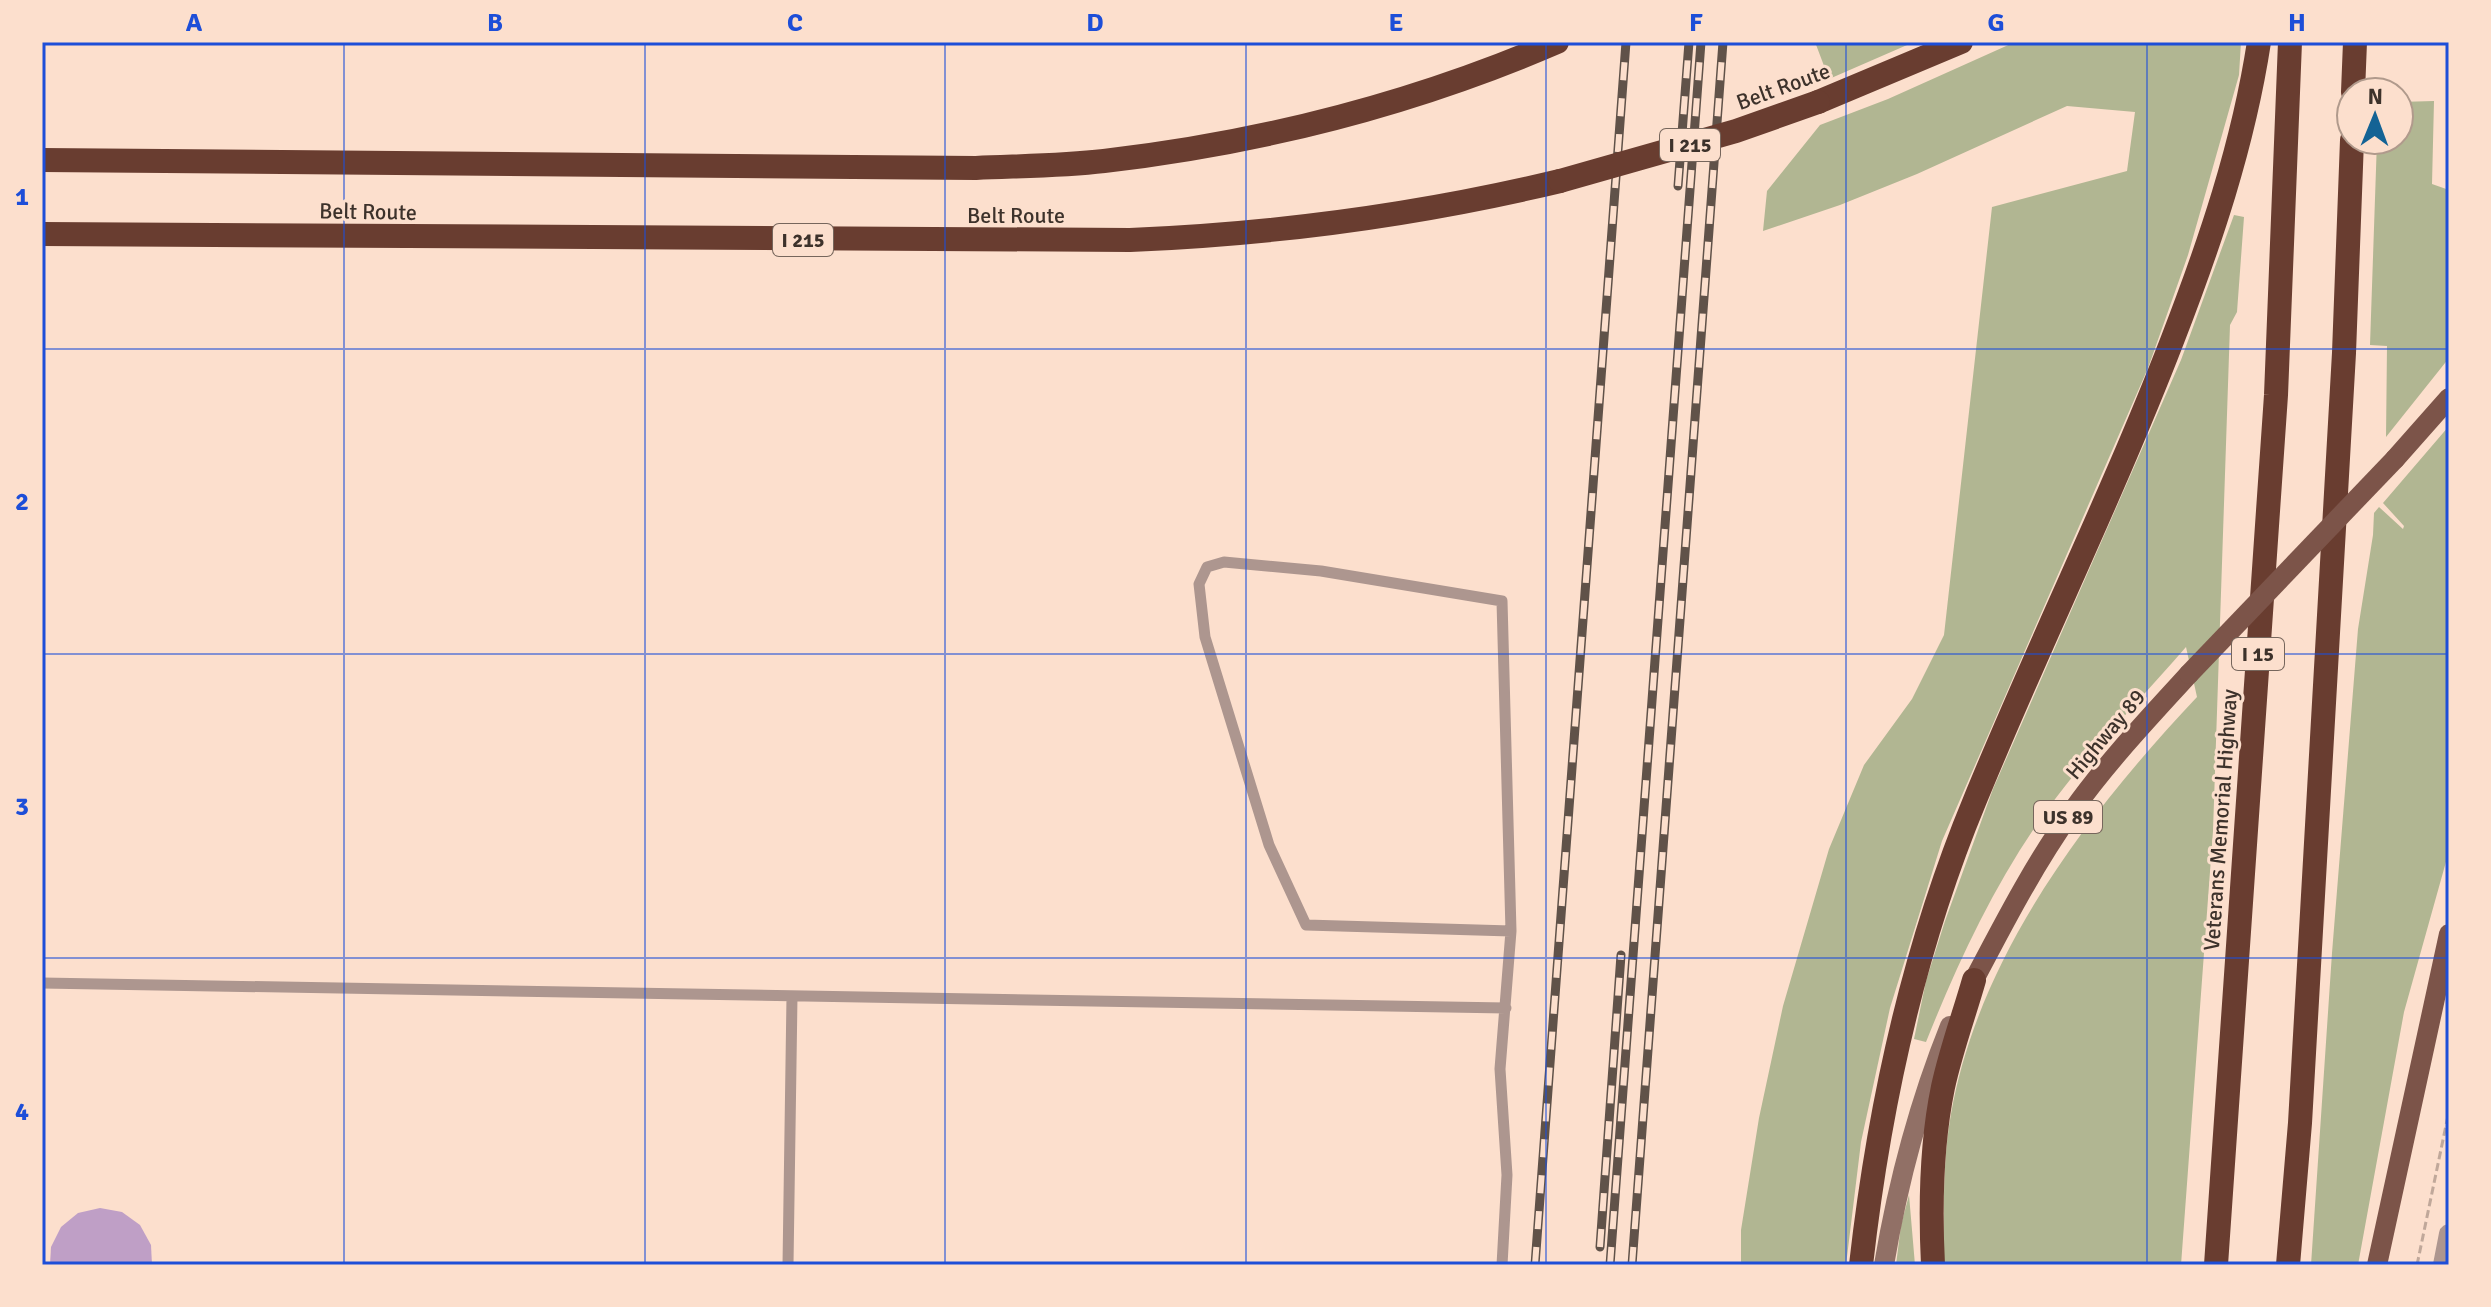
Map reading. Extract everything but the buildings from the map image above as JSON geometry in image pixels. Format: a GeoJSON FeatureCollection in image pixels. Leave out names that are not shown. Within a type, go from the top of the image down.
{"type":"FeatureCollection","features":[{"type":"Feature","properties":{"kind":"highway"},"geometry":{"type":"LineString","coordinates":[[42,160],[976,168],[1100,161],[1238,140],[1327,119],[1441,87],[1557,42]]}},
{"type":"Feature","properties":{"kind":"highway","name":"Belt Route"},"geometry":{"type":"LineString","coordinates":[[42,234],[1130,240],[1235,234],[1362,219],[1560,181],[1736,131],[1818,102],[1961,42]]}},
{"type":"Feature","properties":{"kind":"highway"},"geometry":{"type":"LineString","coordinates":[[1861,1265],[1873,1167],[1898,1042],[1940,893],[1974,800],[2154,390],[2210,244],[2237,152],[2259,42]]}},
{"type":"Feature","properties":{"kind":"highway","name":"Veterans Memorial Highway"},"geometry":{"type":"LineString","coordinates":[[2216,1265],[2276,395],[2290,42]]}},
{"type":"Feature","properties":{"kind":"highway"},"geometry":{"type":"LineString","coordinates":[[2354,76],[2355,42]]}},
{"type":"Feature","properties":{"kind":"highway"},"geometry":{"type":"LineString","coordinates":[[2288,1265],[2300,1123],[2343,369],[2351,156]]}},
{"type":"Feature","properties":{"kind":"highway"},"geometry":{"type":"LineString","coordinates":[[1933,1265],[1933,1152],[1943,1089],[1974,980]]}},
{"type":"Feature","properties":{"kind":"main road","name":"Highway 89"},"geometry":{"type":"LineString","coordinates":[[1884,1265],[1899,1187],[1920,1108],[1951,1022],[2035,867],[2074,809],[2117,755],[2189,674],[2395,459],[2449,398]]}},
{"type":"Feature","properties":{"kind":"main road"},"geometry":{"type":"LineString","coordinates":[[2377,1265],[2449,934]]}},
{"type":"Feature","properties":{"kind":"street"},"geometry":{"type":"LineString","coordinates":[[2443,1265],[2449,1234]]}},
{"type":"Feature","properties":{"kind":"lane"},"geometry":{"type":"LineString","coordinates":[[1502,1265],[1507,1175],[1500,1069],[1511,931],[1502,601],[1321,571],[1224,562],[1207,567],[1199,584],[1205,637],[1269,845],[1306,925],[1511,931]]}},
{"type":"Feature","properties":{"kind":"lane"},"geometry":{"type":"LineString","coordinates":[[42,983],[1506,1008]]}},
{"type":"Feature","properties":{"kind":"lane"},"geometry":{"type":"LineString","coordinates":[[788,1265],[792,996]]}},
{"type":"Feature","properties":{"kind":"path"},"geometry":{"type":"LineString","coordinates":[[2417,1265],[2449,1111]]}},
{"type":"Feature","properties":{"kind":"green space"},"geometry":{"type":"Polygon","coordinates":[[[1815,42],[1914,42],[1829,79],[1815,42]]]}},
{"type":"Feature","properties":{"kind":"green space"},"geometry":{"type":"Polygon","coordinates":[[[2015,42],[2241,42],[2239,75],[2188,255],[2148,368],[1942,841],[1890,1008],[1861,1142],[1846,1265],[1741,1265],[1741,1230],[1759,1118],[1783,1006],[1829,849],[1864,765],[1912,699],[1944,635],[1992,207],[2127,171],[2135,112],[2067,106],[1917,174],[1763,231],[1767,191],[1820,125],[1888,99],[2015,42]]]}},
{"type":"Feature","properties":{"kind":"green space"},"geometry":{"type":"Polygon","coordinates":[[[2434,101],[2432,184],[2449,190],[2449,358],[2386,437],[2387,346],[2370,345],[2376,156],[2415,156],[2415,102],[2434,101]]]}},
{"type":"Feature","properties":{"kind":"green space"},"geometry":{"type":"Polygon","coordinates":[[[2234,215],[2244,217],[2237,312],[2230,325],[2213,831],[2181,1265],[1944,1265],[1948,1133],[1965,1055],[1986,998],[2012,942],[2079,838],[2156,742],[2197,697],[2186,647],[2080,768],[2028,837],[1979,922],[1926,1042],[1914,1039],[1926,981],[1993,789],[2181,360],[2234,215]]]}},
{"type":"Feature","properties":{"kind":"green space"},"geometry":{"type":"Polygon","coordinates":[[[2449,426],[2449,851],[2404,1012],[2358,1265],[2311,1265],[2358,629],[2374,513],[2379,507],[2403,529],[2404,526],[2383,503],[2449,426]]]}},
{"type":"Feature","properties":{"kind":"green space"},"geometry":{"type":"Polygon","coordinates":[[[1909,1195],[1915,1265],[1896,1265],[1901,1225],[1909,1195]]]}},
{"type":"Feature","properties":{"kind":"railway"},"geometry":{"type":"LineString","coordinates":[[1535,1265],[1626,42]]}},
{"type":"Feature","properties":{"kind":"railway"},"geometry":{"type":"LineString","coordinates":[[1678,186],[1689,42]]}},
{"type":"Feature","properties":{"kind":"railway"},"geometry":{"type":"LineString","coordinates":[[1610,1265],[1701,42]]}},
{"type":"Feature","properties":{"kind":"railway"},"geometry":{"type":"LineString","coordinates":[[1632,1265],[1723,42]]}},
{"type":"Feature","properties":{"kind":"railway"},"geometry":{"type":"LineString","coordinates":[[1600,1247],[1621,955]]}}]}
